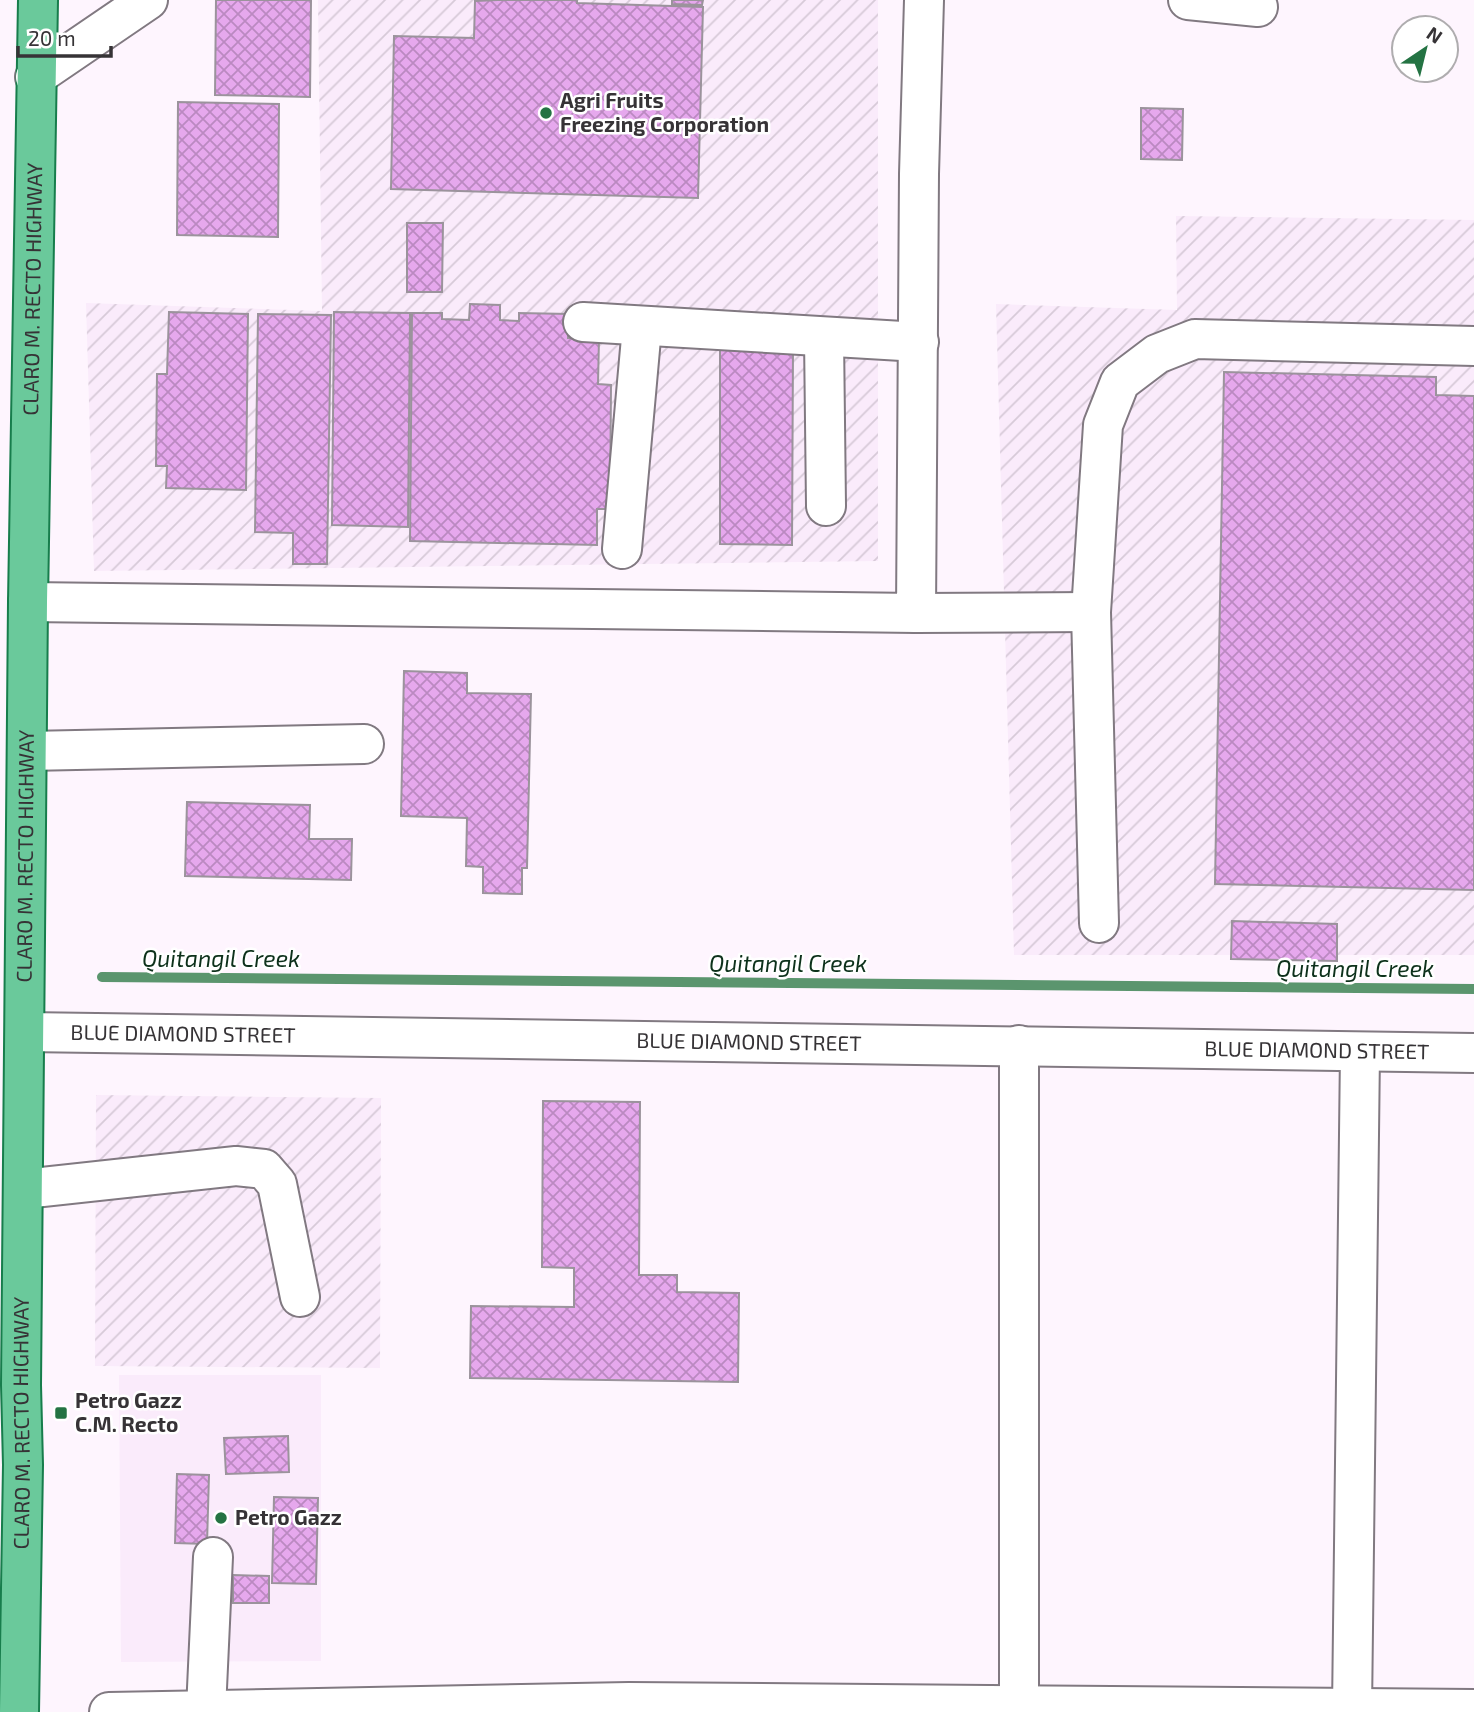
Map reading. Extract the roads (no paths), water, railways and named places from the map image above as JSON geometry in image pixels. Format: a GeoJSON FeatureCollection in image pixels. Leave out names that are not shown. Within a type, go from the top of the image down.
{"type":"FeatureCollection","features":[{"type":"Feature","properties":{"kind":"main road","name":"CLARO M. RECTO HIGHWAY"},"geometry":{"type":"LineString","coordinates":[[19,1712],[28,602],[38,0]]}},
{"type":"Feature","properties":{"kind":"street"},"geometry":{"type":"LineString","coordinates":[[35,77],[148,0]]}},
{"type":"Feature","properties":{"kind":"street"},"geometry":{"type":"LineString","coordinates":[[916,613],[919,174],[924,0]]}},
{"type":"Feature","properties":{"kind":"street"},"geometry":{"type":"LineString","coordinates":[[1188,0],[1258,7]]}},
{"type":"Feature","properties":{"kind":"street"},"geometry":{"type":"LineString","coordinates":[[583,322],[919,342]]}},
{"type":"Feature","properties":{"kind":"street"},"geometry":{"type":"LineString","coordinates":[[622,549],[642,327]]}},
{"type":"Feature","properties":{"kind":"street"},"geometry":{"type":"LineString","coordinates":[[824,337],[825,506]]}},
{"type":"Feature","properties":{"kind":"street"},"geometry":{"type":"LineString","coordinates":[[1099,923],[1091,612],[1103,425],[1119,382],[1157,354],[1195,339],[1474,346]]}},
{"type":"Feature","properties":{"kind":"street"},"geometry":{"type":"LineString","coordinates":[[28,602],[916,613],[1091,612]]}},
{"type":"Feature","properties":{"kind":"street"},"geometry":{"type":"LineString","coordinates":[[28,751],[364,744]]}},
{"type":"Feature","properties":{"kind":"street","name":"BLUE DIAMOND STREET"},"geometry":{"type":"LineString","coordinates":[[25,1032],[1474,1053]]}},
{"type":"Feature","properties":{"kind":"street"},"geometry":{"type":"LineString","coordinates":[[1019,1045],[1019,1707]]}},
{"type":"Feature","properties":{"kind":"street"},"geometry":{"type":"LineString","coordinates":[[1352,1710],[1360,1052]]}},
{"type":"Feature","properties":{"kind":"street"},"geometry":{"type":"LineString","coordinates":[[23,1189],[236,1166],[264,1169],[277,1184],[300,1297]]}},
{"type":"Feature","properties":{"kind":"street"},"geometry":{"type":"LineString","coordinates":[[206,1710],[212,1557]]}},
{"type":"Feature","properties":{"kind":"street"},"geometry":{"type":"LineString","coordinates":[[109,1712],[628,1707],[1474,1709]]}},
{"type":"Feature","properties":{"kind":"waterway","name":"Quitangil Creek"},"geometry":{"type":"LineString","coordinates":[[102,977],[1474,989]]}},
{"type":"Feature","properties":{"kind":"place","name":"Agri Fruits Freezing Corporation"},"geometry":{"type":"Point","coordinates":[546,113]}},
{"type":"Feature","properties":{"kind":"place","name":"Petro Gazz C.M. Recto"},"geometry":{"type":"Point","coordinates":[61,1413]}},
{"type":"Feature","properties":{"kind":"place","name":"Petro Gazz"},"geometry":{"type":"Point","coordinates":[221,1518]}}]}
